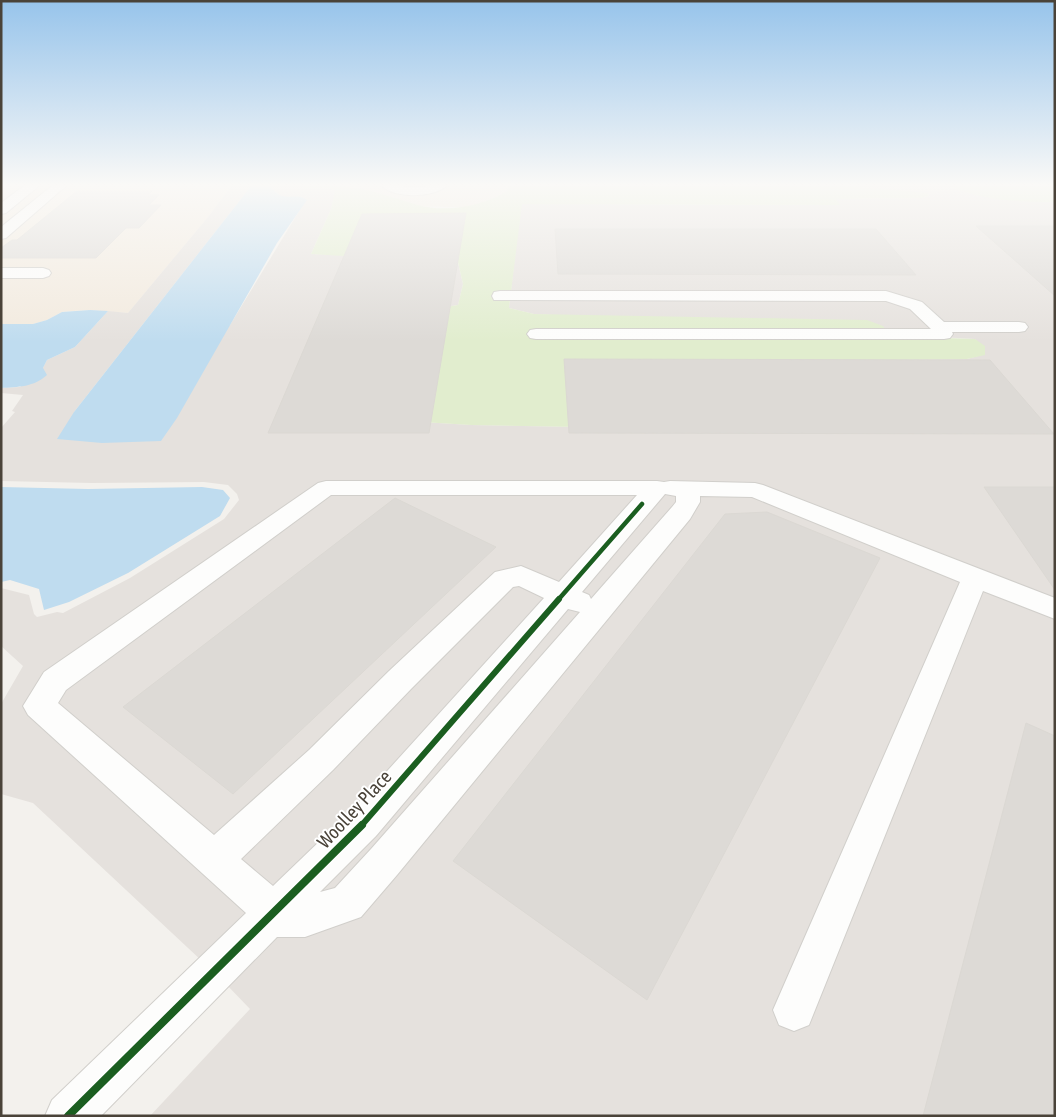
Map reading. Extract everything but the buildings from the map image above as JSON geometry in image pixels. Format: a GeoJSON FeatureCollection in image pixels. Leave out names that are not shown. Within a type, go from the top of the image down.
{"type":"FeatureCollection","features":[{"type":"Feature","properties":{"kind":"street"},"geometry":{"type":"LineString","coordinates":[[1,273],[42,273]]}},
{"type":"Feature","properties":{"kind":"street"},"geometry":{"type":"LineString","coordinates":[[500,296],[886,296],[914,303],[927,312],[944,334],[536,334]]}},
{"type":"Feature","properties":{"kind":"street"},"geometry":{"type":"LineString","coordinates":[[939,327],[1020,327]]}},
{"type":"Feature","properties":{"kind":"street"},"geometry":{"type":"LineString","coordinates":[[688,489],[688,502],[681,513],[347,903],[305,916],[272,914],[216,860],[39,706],[55,681],[326,488],[603,487],[649,496],[688,489],[755,490],[1055,609]]}},
{"type":"Feature","properties":{"kind":"street","name":"Woolley Place"},"geometry":{"type":"LineString","coordinates":[[68,1116],[363,824],[649,496]]}},
{"type":"Feature","properties":{"kind":"street"},"geometry":{"type":"LineString","coordinates":[[216,860],[236,837],[321,760],[505,579],[521,576],[563,594],[597,612]]}},
{"type":"Feature","properties":{"kind":"street"},"geometry":{"type":"LineString","coordinates":[[794,1010],[975,578]]}},
{"type":"Feature","properties":{"kind":"shaded area"},"geometry":{"type":"Polygon","coordinates":[[[1,237],[191,237],[128,313],[90,310],[72,311],[62,312],[47,320],[33,324],[1,324],[1,237]]]}},
{"type":"Feature","properties":{"kind":"shaded area"},"geometry":{"type":"Polygon","coordinates":[[[191,237],[211,237],[74,412],[230,325],[283,237],[318,237],[311,254],[457,258],[463,284],[458,305],[439,308],[356,418],[471,425],[757,430],[830,361],[967,359],[985,354],[975,339],[534,314],[509,308],[517,237],[1055,237],[1055,1116],[150,1116],[250,1009],[224,982],[355,815],[203,962],[33,803],[1,794],[1,704],[23,666],[1,646],[1,588],[29,595],[34,614],[37,617],[57,612],[63,613],[130,578],[224,519],[239,500],[237,494],[228,485],[204,482],[92,483],[1,481],[1,428],[15,412],[12,411],[23,395],[1,393],[1,388],[20,387],[43,368],[47,360],[75,347],[108,311],[128,313],[191,237]]]}},
{"type":"Feature","properties":{"kind":"green space"},"geometry":{"type":"Polygon","coordinates":[[[318,237],[518,237],[509,308],[534,314],[867,320],[883,326],[887,331],[912,337],[975,339],[985,346],[985,355],[967,359],[830,361],[757,430],[471,425],[356,418],[439,308],[458,305],[463,284],[457,258],[390,259],[311,254],[318,237]]]}},
{"type":"Feature","properties":{"kind":"water"},"geometry":{"type":"Polygon","coordinates":[[[211,237],[281,237],[177,418],[161,441],[102,443],[57,439],[74,412],[211,237]]]}},
{"type":"Feature","properties":{"kind":"water"},"geometry":{"type":"Polygon","coordinates":[[[108,311],[75,347],[47,360],[43,368],[47,375],[31,384],[20,387],[1,388],[1,324],[33,324],[47,320],[62,312],[108,311]]]}},
{"type":"Feature","properties":{"kind":"water"},"geometry":{"type":"Polygon","coordinates":[[[1,487],[88,489],[202,487],[223,490],[230,498],[220,516],[128,573],[69,602],[44,610],[39,589],[10,580],[1,582],[1,487]]]}},
{"type":"Feature","properties":{"kind":"cycle path"},"geometry":{"type":"LineString","coordinates":[[68,1116],[363,824],[642,504]]}}]}
